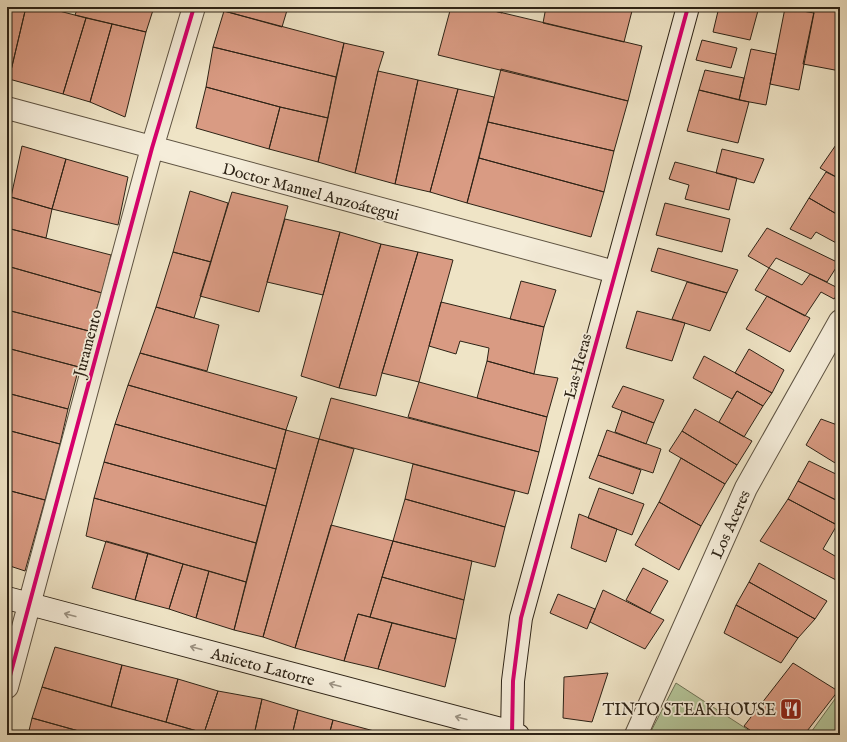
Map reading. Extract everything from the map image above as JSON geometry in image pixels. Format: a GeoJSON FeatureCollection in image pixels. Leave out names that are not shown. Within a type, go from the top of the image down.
{"type":"FeatureCollection","features":[{"type":"Feature","properties":{"kind":"street","name":"Juramento"},"geometry":{"type":"LineString","coordinates":[[7,687],[28,604],[152,148],[194,7]]}},
{"type":"Feature","properties":{"kind":"street","name":"Las Heras"},"geometry":{"type":"LineString","coordinates":[[514,734],[514,681],[521,618],[688,7]]}},
{"type":"Feature","properties":{"kind":"street","name":"Doctor Manuel Anzoátegui"},"geometry":{"type":"LineString","coordinates":[[7,108],[615,272]]}},
{"type":"Feature","properties":{"kind":"street","name":"Los Aceres"},"geometry":{"type":"LineString","coordinates":[[636,735],[746,488],[840,321]]}},
{"type":"Feature","properties":{"kind":"street","name":"Aniceto Latorre"},"geometry":{"type":"LineString","coordinates":[[7,598],[514,734]]}},
{"type":"Feature","properties":{"kind":"green space"},"geometry":{"type":"Polygon","coordinates":[[[676,683],[756,735],[649,735],[676,683]]]}},
{"type":"Feature","properties":{"kind":"green space"},"geometry":{"type":"Polygon","coordinates":[[[840,692],[840,735],[809,735],[840,692]]]}},
{"type":"Feature","properties":{"kind":"building"},"geometry":{"type":"Polygon","coordinates":[[[7,7],[26,7],[9,79],[7,79],[7,7]]]}},
{"type":"Feature","properties":{"kind":"building"},"geometry":{"type":"Polygon","coordinates":[[[26,7],[44,7],[86,18],[63,94],[9,79],[26,7]]]}},
{"type":"Feature","properties":{"kind":"building"},"geometry":{"type":"Polygon","coordinates":[[[78,7],[154,7],[146,32],[75,15],[78,7]]]}},
{"type":"Feature","properties":{"kind":"building"},"geometry":{"type":"Polygon","coordinates":[[[225,7],[288,7],[282,27],[224,11],[225,7]]]}},
{"type":"Feature","properties":{"kind":"building"},"geometry":{"type":"Polygon","coordinates":[[[451,7],[478,7],[642,46],[628,101],[438,55],[451,7]]]}},
{"type":"Feature","properties":{"kind":"building"},"geometry":{"type":"Polygon","coordinates":[[[478,7],[504,7],[502,13],[478,7]]]}},
{"type":"Feature","properties":{"kind":"building"},"geometry":{"type":"Polygon","coordinates":[[[546,7],[633,7],[624,42],[543,23],[546,7]]]}},
{"type":"Feature","properties":{"kind":"building"},"geometry":{"type":"Polygon","coordinates":[[[719,7],[759,7],[750,40],[713,32],[719,7]]]}},
{"type":"Feature","properties":{"kind":"building"},"geometry":{"type":"Polygon","coordinates":[[[815,7],[840,10],[840,71],[803,64],[815,7]]]}},
{"type":"Feature","properties":{"kind":"building"},"geometry":{"type":"Polygon","coordinates":[[[785,8],[814,13],[799,90],[770,84],[785,8]]]}},
{"type":"Feature","properties":{"kind":"building"},"geometry":{"type":"Polygon","coordinates":[[[224,11],[344,43],[336,77],[213,47],[224,11]]]}},
{"type":"Feature","properties":{"kind":"building"},"geometry":{"type":"Polygon","coordinates":[[[86,18],[112,24],[90,102],[63,94],[86,18]]]}},
{"type":"Feature","properties":{"kind":"building"},"geometry":{"type":"Polygon","coordinates":[[[112,24],[146,32],[125,117],[90,102],[112,24]]]}},
{"type":"Feature","properties":{"kind":"building"},"geometry":{"type":"Polygon","coordinates":[[[702,40],[737,48],[731,68],[696,60],[702,40]]]}},
{"type":"Feature","properties":{"kind":"building"},"geometry":{"type":"Polygon","coordinates":[[[344,43],[384,52],[378,71],[355,173],[318,162],[344,43]]]}},
{"type":"Feature","properties":{"kind":"building"},"geometry":{"type":"Polygon","coordinates":[[[213,47],[336,77],[328,118],[206,87],[213,47]]]}},
{"type":"Feature","properties":{"kind":"building"},"geometry":{"type":"Polygon","coordinates":[[[751,49],[776,54],[766,105],[739,100],[751,49]]]}},
{"type":"Feature","properties":{"kind":"building"},"geometry":{"type":"Polygon","coordinates":[[[501,69],[628,101],[614,151],[488,122],[501,69]]]}},
{"type":"Feature","properties":{"kind":"building"},"geometry":{"type":"Polygon","coordinates":[[[705,70],[744,78],[739,100],[699,90],[705,70]]]}},
{"type":"Feature","properties":{"kind":"building"},"geometry":{"type":"Polygon","coordinates":[[[378,71],[418,80],[395,184],[355,173],[378,71]]]}},
{"type":"Feature","properties":{"kind":"building"},"geometry":{"type":"Polygon","coordinates":[[[418,80],[458,89],[430,192],[395,184],[418,80]]]}},
{"type":"Feature","properties":{"kind":"building"},"geometry":{"type":"Polygon","coordinates":[[[206,87],[280,107],[269,149],[196,128],[206,87]]]}},
{"type":"Feature","properties":{"kind":"building"},"geometry":{"type":"Polygon","coordinates":[[[458,89],[494,97],[467,203],[430,192],[458,89]]]}},
{"type":"Feature","properties":{"kind":"building"},"geometry":{"type":"Polygon","coordinates":[[[699,90],[749,102],[738,143],[687,131],[699,90]]]}},
{"type":"Feature","properties":{"kind":"building"},"geometry":{"type":"Polygon","coordinates":[[[280,107],[328,118],[318,162],[269,149],[280,107]]]}},
{"type":"Feature","properties":{"kind":"building"},"geometry":{"type":"Polygon","coordinates":[[[488,122],[614,151],[604,192],[479,158],[488,122]]]}},
{"type":"Feature","properties":{"kind":"building"},"geometry":{"type":"Polygon","coordinates":[[[840,139],[840,179],[820,168],[840,139]]]}},
{"type":"Feature","properties":{"kind":"building"},"geometry":{"type":"Polygon","coordinates":[[[22,146],[66,159],[52,209],[11,197],[22,146]]]}},
{"type":"Feature","properties":{"kind":"building"},"geometry":{"type":"Polygon","coordinates":[[[722,149],[764,159],[754,183],[716,173],[722,149]]]}},
{"type":"Feature","properties":{"kind":"building"},"geometry":{"type":"Polygon","coordinates":[[[479,158],[604,192],[591,237],[467,203],[479,158]]]}},
{"type":"Feature","properties":{"kind":"building"},"geometry":{"type":"Polygon","coordinates":[[[66,159],[128,177],[118,225],[52,209],[66,159]]]}},
{"type":"Feature","properties":{"kind":"building"},"geometry":{"type":"Polygon","coordinates":[[[675,162],[737,178],[729,210],[685,199],[689,185],[669,179],[675,162]]]}},
{"type":"Feature","properties":{"kind":"building"},"geometry":{"type":"Polygon","coordinates":[[[826,172],[840,179],[840,216],[809,198],[826,172]]]}},
{"type":"Feature","properties":{"kind":"building"},"geometry":{"type":"Polygon","coordinates":[[[190,191],[228,203],[211,262],[173,252],[190,191]]]}},
{"type":"Feature","properties":{"kind":"building"},"geometry":{"type":"Polygon","coordinates":[[[232,192],[288,206],[259,312],[200,296],[232,192]]]}},
{"type":"Feature","properties":{"kind":"building"},"geometry":{"type":"Polygon","coordinates":[[[7,196],[52,209],[46,238],[7,228],[7,196]]]}},
{"type":"Feature","properties":{"kind":"building"},"geometry":{"type":"Polygon","coordinates":[[[809,198],[840,216],[840,245],[816,232],[811,239],[790,229],[809,198]]]}},
{"type":"Feature","properties":{"kind":"building"},"geometry":{"type":"Polygon","coordinates":[[[665,203],[730,219],[722,252],[656,235],[665,203]]]}},
{"type":"Feature","properties":{"kind":"building"},"geometry":{"type":"Polygon","coordinates":[[[285,219],[340,232],[323,295],[267,282],[285,219]]]}},
{"type":"Feature","properties":{"kind":"building"},"geometry":{"type":"Polygon","coordinates":[[[7,228],[111,255],[102,293],[7,266],[7,228]]]}},
{"type":"Feature","properties":{"kind":"building"},"geometry":{"type":"Polygon","coordinates":[[[767,228],[839,263],[827,282],[776,258],[769,268],[748,256],[767,228]]]}},
{"type":"Feature","properties":{"kind":"building"},"geometry":{"type":"Polygon","coordinates":[[[340,232],[381,244],[339,388],[301,376],[340,232]]]}},
{"type":"Feature","properties":{"kind":"building"},"geometry":{"type":"Polygon","coordinates":[[[381,244],[418,252],[376,396],[339,388],[381,244]]]}},
{"type":"Feature","properties":{"kind":"building"},"geometry":{"type":"Polygon","coordinates":[[[658,248],[738,270],[727,293],[651,271],[658,248]]]}},
{"type":"Feature","properties":{"kind":"building"},"geometry":{"type":"Polygon","coordinates":[[[173,252],[211,262],[194,318],[156,307],[173,252]]]}},
{"type":"Feature","properties":{"kind":"building"},"geometry":{"type":"Polygon","coordinates":[[[418,252],[453,260],[419,382],[382,373],[418,252]]]}},
{"type":"Feature","properties":{"kind":"building"},"geometry":{"type":"Polygon","coordinates":[[[7,266],[102,293],[89,331],[7,310],[7,266]]]}},
{"type":"Feature","properties":{"kind":"building"},"geometry":{"type":"Polygon","coordinates":[[[769,268],[802,285],[810,274],[840,289],[840,291],[834,299],[821,292],[805,316],[755,290],[769,268]]]}},
{"type":"Feature","properties":{"kind":"building"},"geometry":{"type":"Polygon","coordinates":[[[521,281],[556,290],[544,327],[510,319],[521,281]]]}},
{"type":"Feature","properties":{"kind":"building"},"geometry":{"type":"Polygon","coordinates":[[[687,282],[727,293],[710,331],[672,319],[687,282]]]}},
{"type":"Feature","properties":{"kind":"building"},"geometry":{"type":"Polygon","coordinates":[[[767,296],[810,318],[790,352],[746,329],[767,296]]]}},
{"type":"Feature","properties":{"kind":"building"},"geometry":{"type":"Polygon","coordinates":[[[441,302],[544,327],[534,374],[487,361],[489,348],[460,341],[456,354],[429,346],[441,302]]]}},
{"type":"Feature","properties":{"kind":"building"},"geometry":{"type":"Polygon","coordinates":[[[156,307],[219,325],[207,371],[140,353],[156,307]]]}},
{"type":"Feature","properties":{"kind":"building"},"geometry":{"type":"Polygon","coordinates":[[[7,310],[89,331],[79,367],[7,348],[7,310]]]}},
{"type":"Feature","properties":{"kind":"building"},"geometry":{"type":"Polygon","coordinates":[[[637,311],[685,323],[672,361],[626,348],[637,311]]]}},
{"type":"Feature","properties":{"kind":"building"},"geometry":{"type":"Polygon","coordinates":[[[7,348],[79,367],[68,409],[7,393],[7,348]]]}},
{"type":"Feature","properties":{"kind":"building"},"geometry":{"type":"Polygon","coordinates":[[[749,349],[784,370],[772,393],[735,373],[749,349]]]}},
{"type":"Feature","properties":{"kind":"building"},"geometry":{"type":"Polygon","coordinates":[[[140,353],[297,397],[286,430],[128,385],[140,353]]]}},
{"type":"Feature","properties":{"kind":"building"},"geometry":{"type":"Polygon","coordinates":[[[704,356],[772,393],[763,406],[737,391],[732,399],[693,378],[704,356]]]}},
{"type":"Feature","properties":{"kind":"building"},"geometry":{"type":"Polygon","coordinates":[[[487,361],[534,374],[558,378],[547,417],[477,398],[487,361]]]}},
{"type":"Feature","properties":{"kind":"building"},"geometry":{"type":"Polygon","coordinates":[[[419,382],[547,417],[539,452],[408,417],[419,382]]]}},
{"type":"Feature","properties":{"kind":"building"},"geometry":{"type":"Polygon","coordinates":[[[128,385],[286,430],[276,469],[115,424],[128,385]]]}},
{"type":"Feature","properties":{"kind":"building"},"geometry":{"type":"Polygon","coordinates":[[[623,386],[664,400],[654,423],[612,407],[623,386]]]}},
{"type":"Feature","properties":{"kind":"building"},"geometry":{"type":"Polygon","coordinates":[[[737,391],[763,406],[744,437],[719,422],[737,391]]]}},
{"type":"Feature","properties":{"kind":"building"},"geometry":{"type":"Polygon","coordinates":[[[7,393],[68,409],[60,444],[7,430],[7,393]]]}},
{"type":"Feature","properties":{"kind":"building"},"geometry":{"type":"Polygon","coordinates":[[[331,398],[539,452],[528,494],[319,439],[331,398]]]}},
{"type":"Feature","properties":{"kind":"building"},"geometry":{"type":"Polygon","coordinates":[[[695,409],[752,441],[737,465],[682,431],[695,409]]]}},
{"type":"Feature","properties":{"kind":"building"},"geometry":{"type":"Polygon","coordinates":[[[622,411],[654,423],[646,444],[615,432],[622,411]]]}},
{"type":"Feature","properties":{"kind":"building"},"geometry":{"type":"Polygon","coordinates":[[[840,417],[840,426],[836,424],[840,417]]]}},
{"type":"Feature","properties":{"kind":"building"},"geometry":{"type":"Polygon","coordinates":[[[821,419],[840,426],[840,466],[806,445],[821,419]]]}},
{"type":"Feature","properties":{"kind":"building"},"geometry":{"type":"Polygon","coordinates":[[[115,424],[276,469],[266,506],[104,462],[115,424]]]}},
{"type":"Feature","properties":{"kind":"building"},"geometry":{"type":"Polygon","coordinates":[[[7,430],[60,444],[45,500],[7,490],[7,430]]]}},
{"type":"Feature","properties":{"kind":"building"},"geometry":{"type":"Polygon","coordinates":[[[286,430],[319,439],[263,637],[234,630],[286,430]]]}},
{"type":"Feature","properties":{"kind":"building"},"geometry":{"type":"Polygon","coordinates":[[[607,430],[661,449],[653,473],[598,455],[607,430]]]}},
{"type":"Feature","properties":{"kind":"building"},"geometry":{"type":"Polygon","coordinates":[[[682,431],[737,465],[725,484],[669,451],[682,431]]]}},
{"type":"Feature","properties":{"kind":"building"},"geometry":{"type":"Polygon","coordinates":[[[319,439],[354,449],[295,648],[263,637],[319,439]]]}},
{"type":"Feature","properties":{"kind":"building"},"geometry":{"type":"Polygon","coordinates":[[[598,455],[641,470],[633,494],[589,478],[598,455]]]}},
{"type":"Feature","properties":{"kind":"building"},"geometry":{"type":"Polygon","coordinates":[[[681,458],[725,484],[701,526],[659,502],[681,458]]]}},
{"type":"Feature","properties":{"kind":"building"},"geometry":{"type":"Polygon","coordinates":[[[809,461],[840,476],[840,502],[798,481],[809,461]]]}},
{"type":"Feature","properties":{"kind":"building"},"geometry":{"type":"Polygon","coordinates":[[[104,462],[266,506],[256,543],[94,498],[104,462]]]}},
{"type":"Feature","properties":{"kind":"building"},"geometry":{"type":"Polygon","coordinates":[[[413,464],[515,491],[505,527],[405,499],[413,464]]]}},
{"type":"Feature","properties":{"kind":"building"},"geometry":{"type":"Polygon","coordinates":[[[798,481],[840,502],[840,521],[837,525],[788,499],[798,481]]]}},
{"type":"Feature","properties":{"kind":"building"},"geometry":{"type":"Polygon","coordinates":[[[599,488],[644,504],[632,535],[588,518],[599,488]]]}},
{"type":"Feature","properties":{"kind":"building"},"geometry":{"type":"Polygon","coordinates":[[[7,490],[45,500],[25,571],[7,565],[7,490]]]}},
{"type":"Feature","properties":{"kind":"building"},"geometry":{"type":"Polygon","coordinates":[[[94,498],[256,543],[246,582],[86,536],[94,498]]]}},
{"type":"Feature","properties":{"kind":"building"},"geometry":{"type":"Polygon","coordinates":[[[405,499],[505,527],[495,567],[393,541],[405,499]]]}},
{"type":"Feature","properties":{"kind":"building"},"geometry":{"type":"Polygon","coordinates":[[[788,499],[837,525],[823,549],[840,559],[840,582],[760,541],[788,499]]]}},
{"type":"Feature","properties":{"kind":"building"},"geometry":{"type":"Polygon","coordinates":[[[659,502],[701,526],[679,570],[635,545],[659,502]]]}},
{"type":"Feature","properties":{"kind":"building"},"geometry":{"type":"Polygon","coordinates":[[[579,514],[617,529],[606,562],[571,548],[579,514]]]}},
{"type":"Feature","properties":{"kind":"building"},"geometry":{"type":"Polygon","coordinates":[[[331,525],[393,541],[370,617],[358,614],[344,661],[295,648],[331,525]]]}},
{"type":"Feature","properties":{"kind":"building"},"geometry":{"type":"Polygon","coordinates":[[[106,541],[148,553],[135,600],[92,588],[106,541]]]}},
{"type":"Feature","properties":{"kind":"building"},"geometry":{"type":"Polygon","coordinates":[[[393,541],[472,561],[464,600],[382,577],[393,541]]]}},
{"type":"Feature","properties":{"kind":"building"},"geometry":{"type":"Polygon","coordinates":[[[148,553],[183,564],[169,609],[135,600],[148,553]]]}},
{"type":"Feature","properties":{"kind":"building"},"geometry":{"type":"Polygon","coordinates":[[[759,563],[827,601],[815,619],[749,582],[759,563]]]}},
{"type":"Feature","properties":{"kind":"building"},"geometry":{"type":"Polygon","coordinates":[[[183,564],[209,571],[196,618],[169,609],[183,564]]]}},
{"type":"Feature","properties":{"kind":"building"},"geometry":{"type":"Polygon","coordinates":[[[643,568],[668,581],[650,613],[626,600],[643,568]]]}},
{"type":"Feature","properties":{"kind":"building"},"geometry":{"type":"Polygon","coordinates":[[[209,571],[246,582],[234,630],[196,618],[209,571]]]}},
{"type":"Feature","properties":{"kind":"building"},"geometry":{"type":"Polygon","coordinates":[[[382,577],[464,600],[456,639],[370,617],[382,577]]]}},
{"type":"Feature","properties":{"kind":"building"},"geometry":{"type":"Polygon","coordinates":[[[749,582],[815,619],[798,638],[736,605],[749,582]]]}},
{"type":"Feature","properties":{"kind":"building"},"geometry":{"type":"Polygon","coordinates":[[[603,590],[664,620],[645,649],[590,622],[603,590]]]}},
{"type":"Feature","properties":{"kind":"building"},"geometry":{"type":"Polygon","coordinates":[[[558,594],[595,609],[587,629],[550,613],[558,594]]]}},
{"type":"Feature","properties":{"kind":"building"},"geometry":{"type":"Polygon","coordinates":[[[736,605],[798,638],[781,663],[724,633],[736,605]]]}},
{"type":"Feature","properties":{"kind":"building"},"geometry":{"type":"Polygon","coordinates":[[[358,614],[392,623],[378,669],[344,661],[358,614]]]}},
{"type":"Feature","properties":{"kind":"building"},"geometry":{"type":"Polygon","coordinates":[[[392,623],[456,639],[445,687],[378,669],[392,623]]]}},
{"type":"Feature","properties":{"kind":"building"},"geometry":{"type":"Polygon","coordinates":[[[55,647],[122,665],[111,707],[42,687],[55,647]]]}},
{"type":"Feature","properties":{"kind":"building","name":"TINTO STEAKHOUSE"},"geometry":{"type":"Polygon","coordinates":[[[793,663],[838,691],[804,735],[757,735],[744,726],[793,663]]]}},
{"type":"Feature","properties":{"kind":"building"},"geometry":{"type":"Polygon","coordinates":[[[122,665],[178,679],[166,722],[111,707],[122,665]]]}},
{"type":"Feature","properties":{"kind":"building"},"geometry":{"type":"Polygon","coordinates":[[[608,673],[592,722],[563,718],[564,677],[608,673]]]}},
{"type":"Feature","properties":{"kind":"building"},"geometry":{"type":"Polygon","coordinates":[[[178,679],[218,691],[204,733],[166,722],[178,679]]]}},
{"type":"Feature","properties":{"kind":"building"},"geometry":{"type":"Polygon","coordinates":[[[42,687],[204,733],[204,735],[93,735],[32,718],[42,687]]]}},
{"type":"Feature","properties":{"kind":"building"},"geometry":{"type":"Polygon","coordinates":[[[218,691],[262,699],[254,735],[214,735],[204,733],[218,691]]]}},
{"type":"Feature","properties":{"kind":"building"},"geometry":{"type":"Polygon","coordinates":[[[262,699],[298,710],[292,735],[254,735],[262,699]]]}},
{"type":"Feature","properties":{"kind":"building"},"geometry":{"type":"Polygon","coordinates":[[[298,710],[333,720],[329,735],[292,735],[298,710]]]}},
{"type":"Feature","properties":{"kind":"building"},"geometry":{"type":"Polygon","coordinates":[[[32,718],[93,735],[28,735],[32,718]]]}},
{"type":"Feature","properties":{"kind":"building"},"geometry":{"type":"Polygon","coordinates":[[[333,720],[389,735],[329,735],[333,720]]]}},
{"type":"Feature","properties":{"kind":"cycle path"},"geometry":{"type":"LineString","coordinates":[[7,687],[152,148],[194,7]]}},
{"type":"Feature","properties":{"kind":"cycle path"},"geometry":{"type":"LineString","coordinates":[[512,735],[513,681],[521,618],[688,7]]}},
{"type":"Feature","properties":{"kind":"place","name":"TINTO STEAKHOUSE"},"geometry":{"type":"Point","coordinates":[791,709]}}]}
